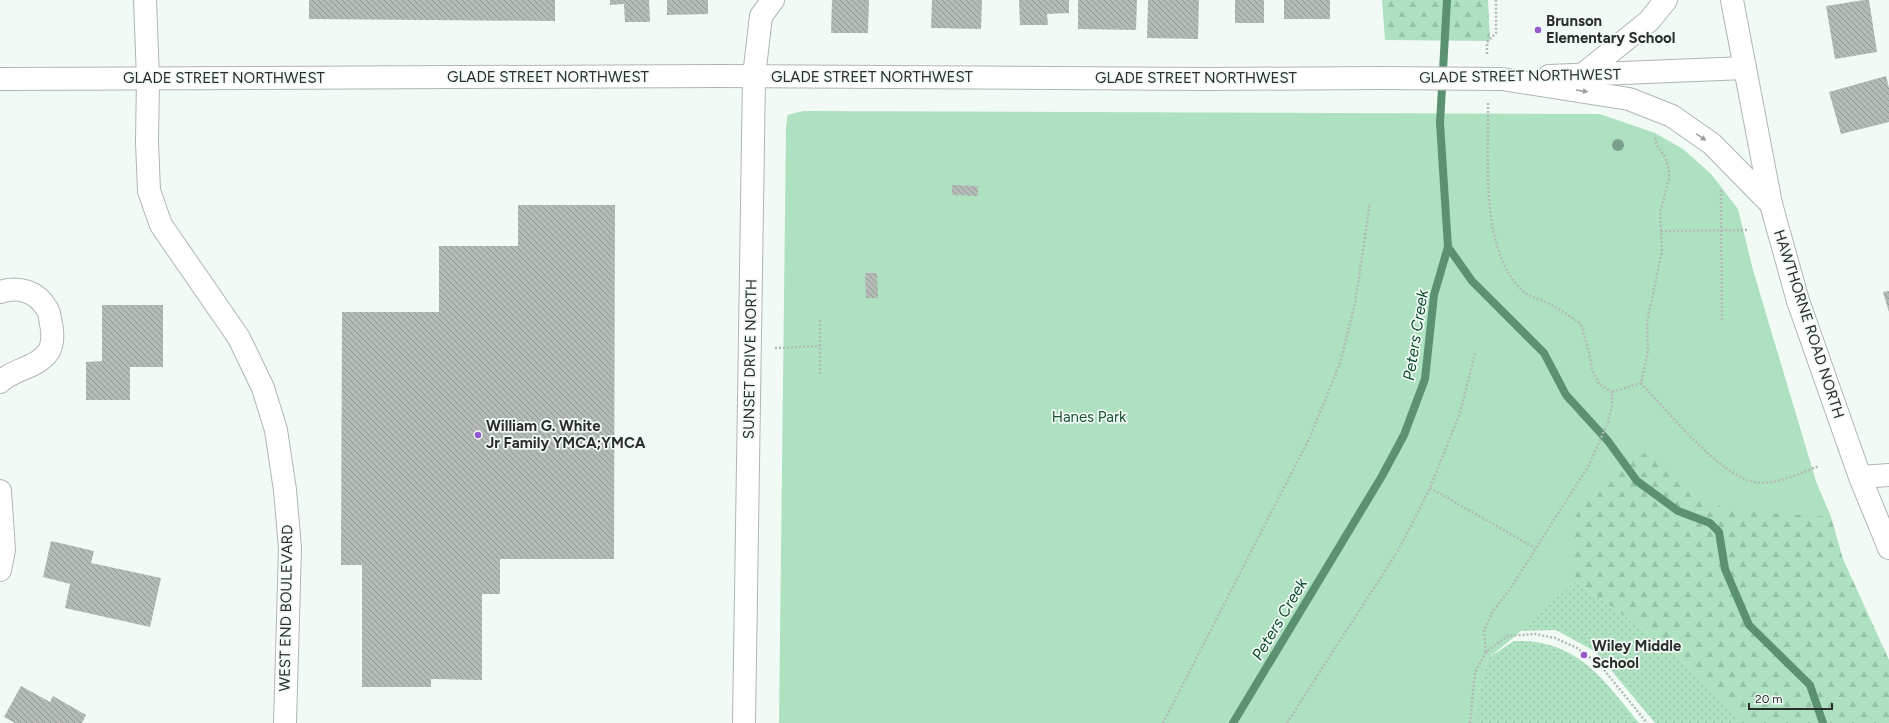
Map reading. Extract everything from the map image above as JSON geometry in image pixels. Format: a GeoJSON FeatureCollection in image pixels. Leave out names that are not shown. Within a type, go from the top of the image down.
{"type":"FeatureCollection","features":[{"type":"Feature","properties":{"kind":"street","name":"WEST END BOULEVARD"},"geometry":{"type":"LineString","coordinates":[[145,0],[148,78],[147,142],[149,191],[161,225],[238,338],[263,388],[276,430],[285,490],[290,548],[285,723]]}},
{"type":"Feature","properties":{"kind":"street","name":"SUNSET DRIVE NORTH"},"geometry":{"type":"LineString","coordinates":[[744,723],[754,76],[761,16],[773,0]]}},
{"type":"Feature","properties":{"kind":"street"},"geometry":{"type":"LineString","coordinates":[[1582,75],[1649,21],[1666,0]]}},
{"type":"Feature","properties":{"kind":"street","name":"HAWTHORNE ROAD NORTH"},"geometry":{"type":"LineString","coordinates":[[1732,0],[1771,204],[1798,301],[1860,478],[1889,548]]}},
{"type":"Feature","properties":{"kind":"street","name":"GLADE STREET NORTHWEST"},"geometry":{"type":"LineString","coordinates":[[0,79],[754,76],[1207,79],[1502,78],[1745,68]]}},
{"type":"Feature","properties":{"kind":"street"},"geometry":{"type":"LineString","coordinates":[[1502,78],[1629,99],[1672,116],[1712,144],[1771,204]]}},
{"type":"Feature","properties":{"kind":"street"},"geometry":{"type":"LineString","coordinates":[[0,292],[10,289],[25,290],[36,296],[48,309],[53,332],[49,351],[32,365],[4,378],[0,382]]}},
{"type":"Feature","properties":{"kind":"street"},"geometry":{"type":"LineString","coordinates":[[1860,478],[1889,475]]}},
{"type":"Feature","properties":{"kind":"street"},"geometry":{"type":"LineString","coordinates":[[0,491],[4,550],[0,570]]}},
{"type":"Feature","properties":{"kind":"path"},"geometry":{"type":"LineString","coordinates":[[1487,57],[1487,42],[1496,33],[1496,0]]}},
{"type":"Feature","properties":{"kind":"path"},"geometry":{"type":"LineString","coordinates":[[1488,96],[1488,201],[1492,226],[1502,261],[1514,282],[1525,293],[1554,306],[1581,324],[1589,352],[1592,370],[1599,384],[1612,392],[1641,383]]}},
{"type":"Feature","properties":{"kind":"path"},"geometry":{"type":"LineString","coordinates":[[1641,383],[1648,350],[1647,322],[1662,251],[1660,213],[1669,179],[1669,170],[1665,157],[1659,147]]}},
{"type":"Feature","properties":{"kind":"path"},"geometry":{"type":"LineString","coordinates":[[1721,187],[1722,322]]}},
{"type":"Feature","properties":{"kind":"path"},"geometry":{"type":"LineString","coordinates":[[1163,723],[1310,437],[1337,371],[1355,302],[1370,203]]}},
{"type":"Feature","properties":{"kind":"path"},"geometry":{"type":"LineString","coordinates":[[1661,231],[1747,230]]}},
{"type":"Feature","properties":{"kind":"path"},"geometry":{"type":"LineString","coordinates":[[820,320],[820,375]]}},
{"type":"Feature","properties":{"kind":"path"},"geometry":{"type":"LineString","coordinates":[[775,348],[820,346]]}},
{"type":"Feature","properties":{"kind":"path"},"geometry":{"type":"LineString","coordinates":[[1287,723],[1399,549],[1430,488],[1460,413],[1475,353]]}},
{"type":"Feature","properties":{"kind":"path"},"geometry":{"type":"LineString","coordinates":[[1641,383],[1701,446],[1739,478],[1755,482],[1769,482],[1820,466]]}},
{"type":"Feature","properties":{"kind":"path"},"geometry":{"type":"LineString","coordinates":[[1486,652],[1484,630],[1493,611],[1510,589],[1589,465],[1608,422],[1612,406],[1612,392]]}},
{"type":"Feature","properties":{"kind":"path"},"geometry":{"type":"LineString","coordinates":[[1430,488],[1535,548]]}},
{"type":"Feature","properties":{"kind":"path"},"geometry":{"type":"LineString","coordinates":[[1470,723],[1474,672],[1486,652],[1507,636],[1535,634],[1555,638],[1577,648],[1600,665],[1647,723]]}},
{"type":"Feature","properties":{"kind":"green space"},"geometry":{"type":"Polygon","coordinates":[[[1382,0],[1488,0],[1490,41],[1385,40],[1382,0]]]}},
{"type":"Feature","properties":{"kind":"green space"},"geometry":{"type":"Polygon","coordinates":[[[804,111],[1777,351],[1816,482],[1831,517],[1843,559],[1889,660],[1889,723],[1738,723],[1733,712],[1669,648],[1575,581],[1537,616],[786,128],[788,115],[804,111]]]}},
{"type":"Feature","properties":{"kind":"green space","name":"Hanes Park"},"geometry":{"type":"Polygon","coordinates":[[[804,111],[1600,114],[1655,133],[1683,149],[1711,174],[1738,209],[1753,270],[1816,482],[1831,517],[1725,510],[1647,452],[1604,477],[1572,521],[1575,581],[1513,638],[1488,658],[1478,695],[1478,723],[779,723],[786,128],[788,115],[804,111]]]}},
{"type":"Feature","properties":{"kind":"green space"},"geometry":{"type":"Polygon","coordinates":[[[1575,581],[1669,648],[1733,712],[1738,723],[1655,723],[1596,652],[1556,630],[1511,631],[1343,723],[1537,616],[1575,581]]]}},
{"type":"Feature","properties":{"kind":"green space"},"geometry":{"type":"Polygon","coordinates":[[[1514,641],[1536,642],[1555,647],[1572,654],[1600,677],[1639,723],[1478,723],[1478,695],[1488,658],[1514,641]]]}},
{"type":"Feature","properties":{"kind":"building"},"geometry":{"type":"Polygon","coordinates":[[[309,0],[555,0],[555,21],[309,19],[309,0]]]}},
{"type":"Feature","properties":{"kind":"building"},"geometry":{"type":"Polygon","coordinates":[[[610,0],[649,0],[650,22],[625,22],[624,4],[610,5],[610,0]]]}},
{"type":"Feature","properties":{"kind":"building"},"geometry":{"type":"Polygon","coordinates":[[[667,0],[708,0],[708,14],[667,15],[667,0]]]}},
{"type":"Feature","properties":{"kind":"building"},"geometry":{"type":"Polygon","coordinates":[[[832,0],[869,0],[868,33],[831,33],[832,0]]]}},
{"type":"Feature","properties":{"kind":"building"},"geometry":{"type":"Polygon","coordinates":[[[932,0],[982,0],[981,29],[931,28],[932,0]]]}},
{"type":"Feature","properties":{"kind":"building"},"geometry":{"type":"Polygon","coordinates":[[[1019,0],[1069,0],[1069,13],[1047,14],[1048,25],[1020,25],[1019,0]]]}},
{"type":"Feature","properties":{"kind":"building"},"geometry":{"type":"Polygon","coordinates":[[[1078,0],[1137,0],[1136,30],[1078,29],[1078,0]]]}},
{"type":"Feature","properties":{"kind":"building"},"geometry":{"type":"Polygon","coordinates":[[[1148,0],[1199,0],[1198,39],[1147,38],[1148,0]]]}},
{"type":"Feature","properties":{"kind":"building"},"geometry":{"type":"Polygon","coordinates":[[[1235,0],[1264,0],[1264,23],[1235,23],[1235,0]]]}},
{"type":"Feature","properties":{"kind":"building"},"geometry":{"type":"Polygon","coordinates":[[[1284,0],[1330,0],[1330,19],[1284,19],[1284,0]]]}},
{"type":"Feature","properties":{"kind":"building"},"geometry":{"type":"Polygon","coordinates":[[[1869,0],[1877,52],[1835,59],[1826,6],[1869,0]]]}},
{"type":"Feature","properties":{"kind":"building"},"geometry":{"type":"Polygon","coordinates":[[[1886,76],[1889,88],[1889,122],[1841,134],[1829,92],[1886,76]]]}},
{"type":"Feature","properties":{"kind":"building"},"geometry":{"type":"Polygon","coordinates":[[[952,185],[978,186],[978,196],[952,195],[952,185]]]}},
{"type":"Feature","properties":{"kind":"building","name":"William G. White Jr Family YMCA;YMCA"},"geometry":{"type":"Polygon","coordinates":[[[518,205],[615,205],[614,559],[500,559],[500,594],[482,594],[482,680],[431,679],[431,687],[362,687],[362,565],[341,565],[342,312],[439,312],[439,246],[518,246],[518,205]]]}},
{"type":"Feature","properties":{"kind":"building"},"geometry":{"type":"Polygon","coordinates":[[[865,273],[877,273],[878,298],[866,298],[865,273]]]}},
{"type":"Feature","properties":{"kind":"building"},"geometry":{"type":"Polygon","coordinates":[[[1889,291],[1889,312],[1883,292],[1889,291]]]}},
{"type":"Feature","properties":{"kind":"building"},"geometry":{"type":"Polygon","coordinates":[[[102,305],[163,305],[163,367],[130,367],[130,400],[86,400],[86,362],[102,361],[102,305]]]}},
{"type":"Feature","properties":{"kind":"building"},"geometry":{"type":"Polygon","coordinates":[[[51,541],[94,551],[91,563],[161,578],[150,627],[65,608],[70,584],[43,577],[51,541]]]}},
{"type":"Feature","properties":{"kind":"building"},"geometry":{"type":"Polygon","coordinates":[[[21,686],[50,702],[53,696],[86,715],[82,723],[15,723],[4,717],[21,686]]]}},
{"type":"Feature","properties":{"kind":"waterway","name":"Peters Creek"},"geometry":{"type":"LineString","coordinates":[[1233,723],[1382,476],[1404,435],[1425,379],[1434,295],[1448,247],[1440,123],[1447,0]]}},
{"type":"Feature","properties":{"kind":"waterway"},"geometry":{"type":"LineString","coordinates":[[1448,247],[1472,281],[1544,353],[1566,395],[1608,441],[1637,481],[1678,511],[1710,523],[1719,532],[1725,569],[1749,625],[1810,685],[1823,723]]}},
{"type":"Feature","properties":{"kind":"place","name":"Brunson Elementary School"},"geometry":{"type":"Point","coordinates":[1538,30]}},
{"type":"Feature","properties":{"kind":"place","name":"William G. White Jr Family YMCA;YMCA"},"geometry":{"type":"Point","coordinates":[478,435]}},
{"type":"Feature","properties":{"kind":"place","name":"Wiley Middle School"},"geometry":{"type":"Point","coordinates":[1584,655]}}]}
